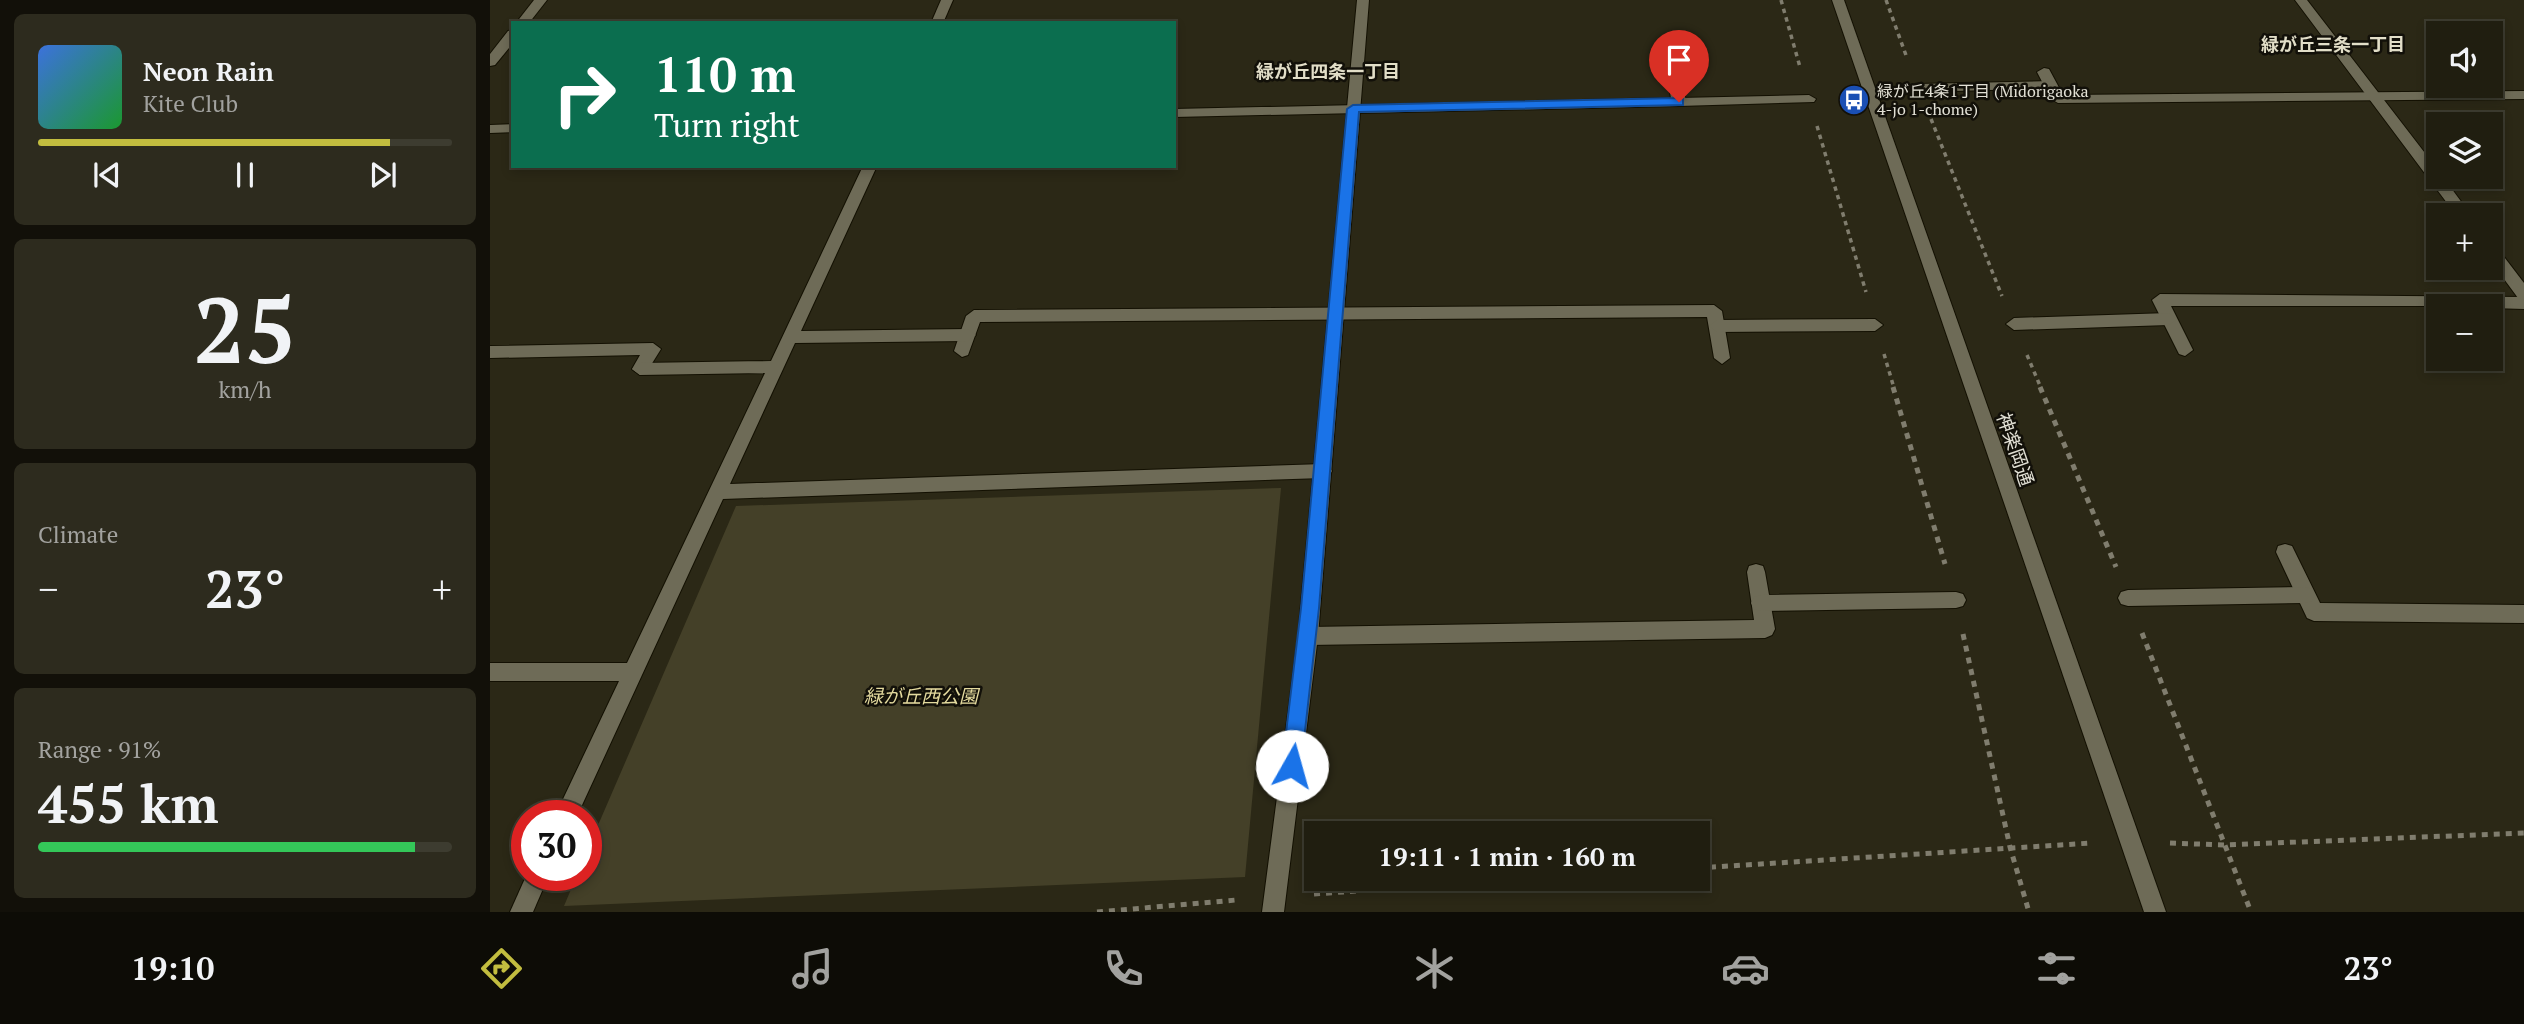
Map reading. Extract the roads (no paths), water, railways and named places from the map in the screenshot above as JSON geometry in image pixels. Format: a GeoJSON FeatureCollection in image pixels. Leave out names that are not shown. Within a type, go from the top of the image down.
{"type":"FeatureCollection","features":[{"type":"Feature","properties":{"kind":"street"},"geometry":{"type":"LineString","coordinates":[[524,21],[541,0]]}},
{"type":"Feature","properties":{"kind":"street"},"geometry":{"type":"LineString","coordinates":[[938,21],[947,0]]}},
{"type":"Feature","properties":{"kind":"street"},"geometry":{"type":"LineString","coordinates":[[1274,904],[1308,636],[1363,0]]}},
{"type":"Feature","properties":{"kind":"street","name":"神楽岡通"},"geometry":{"type":"LineString","coordinates":[[1838,0],[2155,912]]}},
{"type":"Feature","properties":{"kind":"street"},"geometry":{"type":"LineString","coordinates":[[2301,0],[2455,203]]}},
{"type":"Feature","properties":{"kind":"street"},"geometry":{"type":"LineString","coordinates":[[490,62],[511,36]]}},
{"type":"Feature","properties":{"kind":"street"},"geometry":{"type":"LineString","coordinates":[[1674,76],[1679,102]]}},
{"type":"Feature","properties":{"kind":"street"},"geometry":{"type":"LineString","coordinates":[[1918,88],[2048,79],[2058,99],[2524,95]]}},
{"type":"Feature","properties":{"kind":"street"},"geometry":{"type":"LineString","coordinates":[[1176,113],[1810,99]]}},
{"type":"Feature","properties":{"kind":"street"},"geometry":{"type":"LineString","coordinates":[[490,129],[511,128]]}},
{"type":"Feature","properties":{"kind":"street"},"geometry":{"type":"LineString","coordinates":[[573,800],[869,168]]}},
{"type":"Feature","properties":{"kind":"street"},"geometry":{"type":"LineString","coordinates":[[2503,266],[2524,294]]}},
{"type":"Feature","properties":{"kind":"street"},"geometry":{"type":"LineString","coordinates":[[2185,351],[2160,300],[2524,303]]}},
{"type":"Feature","properties":{"kind":"street"},"geometry":{"type":"LineString","coordinates":[[962,351],[974,316],[1714,311],[1722,358]]}},
{"type":"Feature","properties":{"kind":"street"},"geometry":{"type":"LineString","coordinates":[[2014,324],[2169,319]]}},
{"type":"Feature","properties":{"kind":"street"},"geometry":{"type":"LineString","coordinates":[[1717,327],[1875,325]]}},
{"type":"Feature","properties":{"kind":"street"},"geometry":{"type":"LineString","coordinates":[[790,337],[968,335]]}},
{"type":"Feature","properties":{"kind":"street"},"geometry":{"type":"LineString","coordinates":[[490,352],[653,349],[640,369],[776,367]]}},
{"type":"Feature","properties":{"kind":"street"},"geometry":{"type":"LineString","coordinates":[[717,492],[1323,471]]}},
{"type":"Feature","properties":{"kind":"street"},"geometry":{"type":"LineString","coordinates":[[2285,552],[2314,612],[2524,614]]}},
{"type":"Feature","properties":{"kind":"street"},"geometry":{"type":"LineString","coordinates":[[1308,636],[1765,629],[1756,572]]}},
{"type":"Feature","properties":{"kind":"street"},"geometry":{"type":"LineString","coordinates":[[2128,598],[2305,595]]}},
{"type":"Feature","properties":{"kind":"street"},"geometry":{"type":"LineString","coordinates":[[1762,603],[1956,600]]}},
{"type":"Feature","properties":{"kind":"street"},"geometry":{"type":"LineString","coordinates":[[490,672],[633,672]]}},
{"type":"Feature","properties":{"kind":"street"},"geometry":{"type":"LineString","coordinates":[[521,912],[531,891]]}},
{"type":"Feature","properties":{"kind":"place","name":"緑が丘4条1丁目 (Midorigaoka 4-jo 1-chome)"},"geometry":{"type":"Point","coordinates":[1854,100]}},
{"type":"Feature","properties":{"kind":"district","name":"緑が丘三条一丁目"},"geometry":{"type":"Point","coordinates":[2333,44]}},
{"type":"Feature","properties":{"kind":"district","name":"緑が丘四条一丁目"},"geometry":{"type":"Point","coordinates":[1328,71]}},
{"type":"Feature","properties":{"kind":"park label","name":"緑が丘西公園"},"geometry":{"type":"Point","coordinates":[921,695]}}]}
